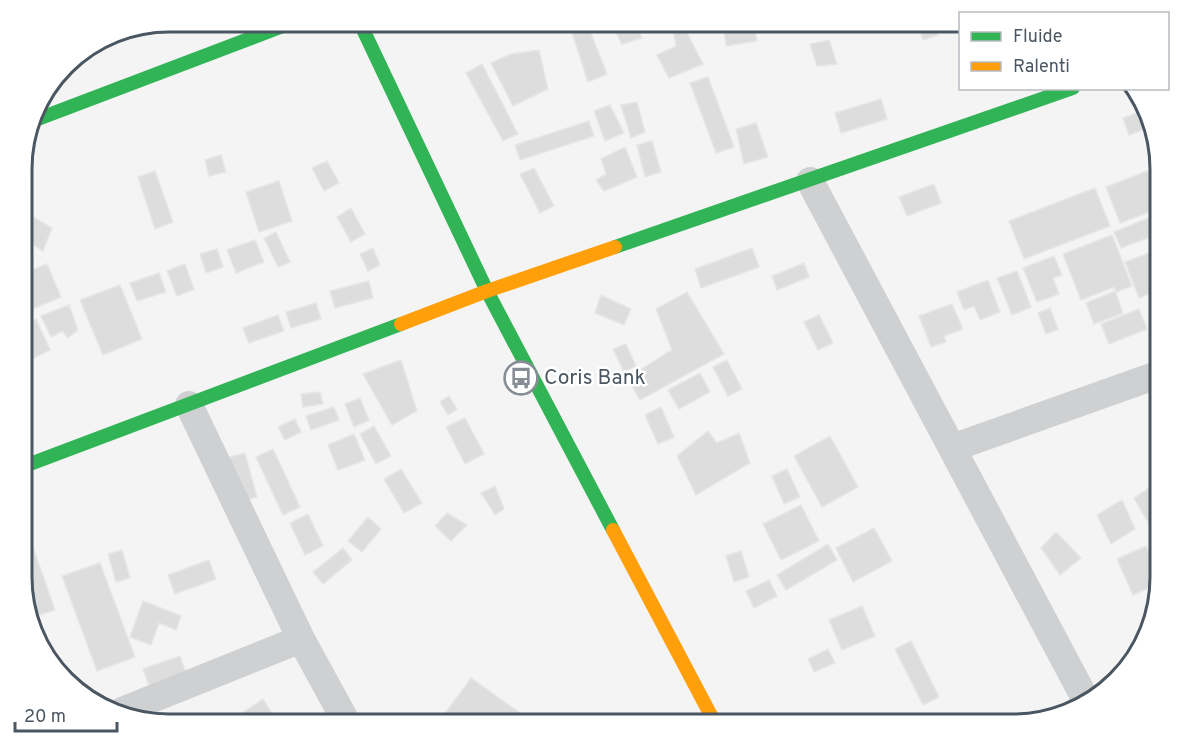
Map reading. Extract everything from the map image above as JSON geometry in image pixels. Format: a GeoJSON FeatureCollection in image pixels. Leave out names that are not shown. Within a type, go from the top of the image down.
{"type":"FeatureCollection","features":[{"type":"Feature","properties":{"kind":"street"},"geometry":{"type":"LineString","coordinates":[[41,118],[267,32]]}},
{"type":"Feature","properties":{"kind":"street"},"geometry":{"type":"LineString","coordinates":[[364,32],[487,291],[710,714]]}},
{"type":"Feature","properties":{"kind":"street"},"geometry":{"type":"LineString","coordinates":[[32,463],[487,291],[1067,90]]}},
{"type":"Feature","properties":{"kind":"street"},"geometry":{"type":"LineString","coordinates":[[810,181],[1083,695]]}},
{"type":"Feature","properties":{"kind":"street"},"geometry":{"type":"LineString","coordinates":[[952,448],[1149,378]]}},
{"type":"Feature","properties":{"kind":"street"},"geometry":{"type":"LineString","coordinates":[[189,405],[301,639],[342,714]]}},
{"type":"Feature","properties":{"kind":"street"},"geometry":{"type":"LineString","coordinates":[[129,708],[301,639]]}},
{"type":"Feature","properties":{"kind":"building"},"geometry":{"type":"Polygon","coordinates":[[[572,32],[590,32],[607,74],[588,82],[572,32]]]}},
{"type":"Feature","properties":{"kind":"building"},"geometry":{"type":"Polygon","coordinates":[[[616,32],[640,32],[642,38],[622,44],[616,32]]]}},
{"type":"Feature","properties":{"kind":"building"},"geometry":{"type":"Polygon","coordinates":[[[687,32],[703,64],[669,78],[657,55],[676,46],[674,34],[687,32]]]}},
{"type":"Feature","properties":{"kind":"building"},"geometry":{"type":"Polygon","coordinates":[[[724,32],[755,32],[757,41],[726,46],[724,32]]]}},
{"type":"Feature","properties":{"kind":"building"},"geometry":{"type":"Polygon","coordinates":[[[920,32],[937,32],[938,35],[923,40],[920,32]]]}},
{"type":"Feature","properties":{"kind":"building"},"geometry":{"type":"Polygon","coordinates":[[[829,40],[837,64],[817,66],[810,44],[829,40]]]}},
{"type":"Feature","properties":{"kind":"building"},"geometry":{"type":"Polygon","coordinates":[[[539,50],[548,89],[513,106],[491,63],[511,54],[539,50]]]}},
{"type":"Feature","properties":{"kind":"building"},"geometry":{"type":"Polygon","coordinates":[[[482,64],[518,134],[503,141],[466,73],[482,64]]]}},
{"type":"Feature","properties":{"kind":"building"},"geometry":{"type":"Polygon","coordinates":[[[708,77],[734,147],[716,153],[690,83],[708,77]]]}},
{"type":"Feature","properties":{"kind":"building"},"geometry":{"type":"Polygon","coordinates":[[[881,99],[887,119],[841,133],[835,113],[881,99]]]}},
{"type":"Feature","properties":{"kind":"building"},"geometry":{"type":"Polygon","coordinates":[[[637,102],[645,132],[631,138],[621,105],[637,102]]]}},
{"type":"Feature","properties":{"kind":"building"},"geometry":{"type":"Polygon","coordinates":[[[610,105],[624,133],[605,141],[594,111],[610,105]]]}},
{"type":"Feature","properties":{"kind":"building"},"geometry":{"type":"Polygon","coordinates":[[[1137,113],[1144,129],[1129,135],[1123,118],[1137,113]]]}},
{"type":"Feature","properties":{"kind":"building"},"geometry":{"type":"Polygon","coordinates":[[[589,121],[594,136],[520,160],[515,145],[589,121]]]}},
{"type":"Feature","properties":{"kind":"building"},"geometry":{"type":"Polygon","coordinates":[[[756,123],[768,157],[744,164],[736,129],[756,123]]]}},
{"type":"Feature","properties":{"kind":"building"},"geometry":{"type":"Polygon","coordinates":[[[652,141],[661,172],[645,177],[637,145],[652,141]]]}},
{"type":"Feature","properties":{"kind":"building"},"geometry":{"type":"Polygon","coordinates":[[[625,147],[637,177],[604,191],[596,180],[606,174],[601,159],[625,147]]]}},
{"type":"Feature","properties":{"kind":"building"},"geometry":{"type":"Polygon","coordinates":[[[221,155],[226,172],[209,176],[205,160],[221,155]]]}},
{"type":"Feature","properties":{"kind":"building"},"geometry":{"type":"Polygon","coordinates":[[[327,161],[339,183],[324,191],[312,168],[327,161]]]}},
{"type":"Feature","properties":{"kind":"building"},"geometry":{"type":"Polygon","coordinates":[[[534,168],[554,206],[540,213],[520,174],[534,168]]]}},
{"type":"Feature","properties":{"kind":"building"},"geometry":{"type":"Polygon","coordinates":[[[1149,170],[1149,212],[1120,223],[1106,187],[1149,170]]]}},
{"type":"Feature","properties":{"kind":"building"},"geometry":{"type":"Polygon","coordinates":[[[155,171],[173,222],[155,229],[138,177],[155,171]]]}},
{"type":"Feature","properties":{"kind":"building"},"geometry":{"type":"Polygon","coordinates":[[[279,181],[292,221],[259,232],[246,192],[279,181]]]}},
{"type":"Feature","properties":{"kind":"building"},"geometry":{"type":"Polygon","coordinates":[[[934,184],[941,203],[907,216],[899,197],[934,184]]]}},
{"type":"Feature","properties":{"kind":"building"},"geometry":{"type":"Polygon","coordinates":[[[1095,188],[1110,226],[1024,259],[1009,221],[1095,188]]]}},
{"type":"Feature","properties":{"kind":"building"},"geometry":{"type":"Polygon","coordinates":[[[351,208],[365,234],[351,242],[337,217],[351,208]]]}},
{"type":"Feature","properties":{"kind":"building"},"geometry":{"type":"Polygon","coordinates":[[[32,216],[52,228],[43,251],[32,244],[32,216]]]}},
{"type":"Feature","properties":{"kind":"building"},"geometry":{"type":"Polygon","coordinates":[[[1149,218],[1149,237],[1121,248],[1114,232],[1149,218]]]}},
{"type":"Feature","properties":{"kind":"building"},"geometry":{"type":"Polygon","coordinates":[[[276,232],[290,262],[278,267],[264,238],[276,232]]]}},
{"type":"Feature","properties":{"kind":"building"},"geometry":{"type":"Polygon","coordinates":[[[1112,235],[1132,286],[1116,292],[1114,287],[1081,300],[1063,254],[1112,235]]]}},
{"type":"Feature","properties":{"kind":"building"},"geometry":{"type":"Polygon","coordinates":[[[255,240],[264,262],[236,273],[227,250],[255,240]]]}},
{"type":"Feature","properties":{"kind":"building"},"geometry":{"type":"Polygon","coordinates":[[[373,248],[380,265],[368,271],[360,254],[373,248]]]}},
{"type":"Feature","properties":{"kind":"building"},"geometry":{"type":"Polygon","coordinates":[[[752,248],[759,267],[701,288],[695,269],[752,248]]]}},
{"type":"Feature","properties":{"kind":"building"},"geometry":{"type":"Polygon","coordinates":[[[217,249],[223,267],[206,273],[200,254],[217,249]]]}},
{"type":"Feature","properties":{"kind":"building"},"geometry":{"type":"Polygon","coordinates":[[[1149,253],[1149,294],[1139,298],[1125,262],[1149,253]]]}},
{"type":"Feature","properties":{"kind":"building"},"geometry":{"type":"Polygon","coordinates":[[[1054,256],[1062,275],[1053,278],[1059,294],[1037,302],[1023,268],[1054,256]]]}},
{"type":"Feature","properties":{"kind":"building"},"geometry":{"type":"Polygon","coordinates":[[[804,263],[809,277],[777,290],[772,276],[804,263]]]}},
{"type":"Feature","properties":{"kind":"building"},"geometry":{"type":"Polygon","coordinates":[[[47,264],[61,297],[32,309],[32,270],[47,264]]]}},
{"type":"Feature","properties":{"kind":"building"},"geometry":{"type":"Polygon","coordinates":[[[185,264],[194,289],[177,296],[167,271],[185,264]]]}},
{"type":"Feature","properties":{"kind":"building"},"geometry":{"type":"Polygon","coordinates":[[[1017,271],[1031,307],[1012,315],[997,278],[1017,271]]]}},
{"type":"Feature","properties":{"kind":"building"},"geometry":{"type":"Polygon","coordinates":[[[159,273],[166,292],[137,301],[130,283],[159,273]]]}},
{"type":"Feature","properties":{"kind":"building"},"geometry":{"type":"Polygon","coordinates":[[[988,280],[1000,312],[980,320],[974,306],[964,310],[957,292],[988,280]]]}},
{"type":"Feature","properties":{"kind":"building"},"geometry":{"type":"Polygon","coordinates":[[[369,281],[373,298],[335,308],[330,291],[369,281]]]}},
{"type":"Feature","properties":{"kind":"building"},"geometry":{"type":"Polygon","coordinates":[[[120,285],[142,339],[103,355],[80,300],[120,285]]]}},
{"type":"Feature","properties":{"kind":"building"},"geometry":{"type":"Polygon","coordinates":[[[1115,291],[1123,313],[1094,324],[1086,303],[1115,291]]]}},
{"type":"Feature","properties":{"kind":"building"},"geometry":{"type":"Polygon","coordinates":[[[687,292],[724,354],[640,400],[627,378],[672,350],[656,309],[687,292]]]}},
{"type":"Feature","properties":{"kind":"building"},"geometry":{"type":"Polygon","coordinates":[[[601,295],[631,309],[624,325],[595,313],[601,295]]]}},
{"type":"Feature","properties":{"kind":"building"},"geometry":{"type":"Polygon","coordinates":[[[316,303],[321,319],[291,328],[286,312],[316,303]]]}},
{"type":"Feature","properties":{"kind":"building"},"geometry":{"type":"Polygon","coordinates":[[[952,304],[963,329],[944,336],[946,342],[931,347],[919,316],[952,304]]]}},
{"type":"Feature","properties":{"kind":"building"},"geometry":{"type":"Polygon","coordinates":[[[69,305],[78,330],[68,338],[62,331],[51,337],[41,316],[69,305]]]}},
{"type":"Feature","properties":{"kind":"building"},"geometry":{"type":"Polygon","coordinates":[[[1050,308],[1058,329],[1046,334],[1038,313],[1050,308]]]}},
{"type":"Feature","properties":{"kind":"building"},"geometry":{"type":"Polygon","coordinates":[[[1139,309],[1147,329],[1109,344],[1101,324],[1139,309]]]}},
{"type":"Feature","properties":{"kind":"building"},"geometry":{"type":"Polygon","coordinates":[[[278,315],[284,331],[249,343],[243,328],[278,315]]]}},
{"type":"Feature","properties":{"kind":"building"},"geometry":{"type":"Polygon","coordinates":[[[819,315],[833,343],[818,350],[804,322],[819,315]]]}},
{"type":"Feature","properties":{"kind":"building"},"geometry":{"type":"Polygon","coordinates":[[[36,319],[50,350],[32,359],[32,320],[36,319]]]}},
{"type":"Feature","properties":{"kind":"building"},"geometry":{"type":"Polygon","coordinates":[[[626,344],[636,366],[624,372],[613,349],[626,344]]]}},
{"type":"Feature","properties":{"kind":"building"},"geometry":{"type":"Polygon","coordinates":[[[401,360],[417,411],[392,425],[363,374],[401,360]]]}},
{"type":"Feature","properties":{"kind":"building"},"geometry":{"type":"Polygon","coordinates":[[[727,360],[742,389],[728,396],[713,367],[727,360]]]}},
{"type":"Feature","properties":{"kind":"building"},"geometry":{"type":"Polygon","coordinates":[[[700,373],[710,392],[679,409],[668,390],[700,373]]]}},
{"type":"Feature","properties":{"kind":"building"},"geometry":{"type":"Polygon","coordinates":[[[320,392],[323,404],[303,407],[301,394],[320,392]]]}},
{"type":"Feature","properties":{"kind":"building"},"geometry":{"type":"Polygon","coordinates":[[[449,396],[457,409],[448,415],[440,402],[449,396]]]}},
{"type":"Feature","properties":{"kind":"building"},"geometry":{"type":"Polygon","coordinates":[[[360,398],[369,420],[354,427],[345,404],[360,398]]]}},
{"type":"Feature","properties":{"kind":"building"},"geometry":{"type":"Polygon","coordinates":[[[334,407],[339,420],[311,430],[306,416],[334,407]]]}},
{"type":"Feature","properties":{"kind":"building"},"geometry":{"type":"Polygon","coordinates":[[[661,407],[674,437],[658,444],[645,415],[661,407]]]}},
{"type":"Feature","properties":{"kind":"building"},"geometry":{"type":"Polygon","coordinates":[[[465,418],[484,454],[465,464],[446,427],[465,418]]]}},
{"type":"Feature","properties":{"kind":"building"},"geometry":{"type":"Polygon","coordinates":[[[295,419],[301,432],[285,440],[278,427],[295,419]]]}},
{"type":"Feature","properties":{"kind":"building"},"geometry":{"type":"Polygon","coordinates":[[[374,426],[391,456],[376,464],[360,434],[374,426]]]}},
{"type":"Feature","properties":{"kind":"building"},"geometry":{"type":"Polygon","coordinates":[[[708,431],[717,443],[739,433],[750,463],[696,495],[677,456],[708,431]]]}},
{"type":"Feature","properties":{"kind":"building"},"geometry":{"type":"Polygon","coordinates":[[[354,434],[365,460],[338,470],[328,445],[354,434]]]}},
{"type":"Feature","properties":{"kind":"building"},"geometry":{"type":"Polygon","coordinates":[[[830,436],[858,487],[822,507],[794,456],[830,436]]]}},
{"type":"Feature","properties":{"kind":"building"},"geometry":{"type":"Polygon","coordinates":[[[273,449],[300,507],[283,515],[256,457],[273,449]]]}},
{"type":"Feature","properties":{"kind":"building"},"geometry":{"type":"Polygon","coordinates":[[[245,453],[257,497],[239,502],[226,458],[245,453]]]}},
{"type":"Feature","properties":{"kind":"building"},"geometry":{"type":"Polygon","coordinates":[[[401,469],[422,503],[404,513],[384,479],[401,469]]]}},
{"type":"Feature","properties":{"kind":"building"},"geometry":{"type":"Polygon","coordinates":[[[787,469],[800,497],[784,504],[772,476],[787,469]]]}},
{"type":"Feature","properties":{"kind":"building"},"geometry":{"type":"Polygon","coordinates":[[[495,486],[504,509],[495,515],[481,493],[495,486]]]}},
{"type":"Feature","properties":{"kind":"building"},"geometry":{"type":"Polygon","coordinates":[[[1149,488],[1149,524],[1134,498],[1149,488]]]}},
{"type":"Feature","properties":{"kind":"building"},"geometry":{"type":"Polygon","coordinates":[[[1122,500],[1135,529],[1111,544],[1097,515],[1122,500]]]}},
{"type":"Feature","properties":{"kind":"building"},"geometry":{"type":"Polygon","coordinates":[[[801,505],[819,541],[781,560],[763,524],[801,505]]]}},
{"type":"Feature","properties":{"kind":"building"},"geometry":{"type":"Polygon","coordinates":[[[447,513],[467,525],[451,541],[435,526],[447,513]]]}},
{"type":"Feature","properties":{"kind":"building"},"geometry":{"type":"Polygon","coordinates":[[[308,514],[323,546],[305,555],[290,523],[308,514]]]}},
{"type":"Feature","properties":{"kind":"building"},"geometry":{"type":"Polygon","coordinates":[[[368,517],[381,529],[362,552],[348,541],[368,517]]]}},
{"type":"Feature","properties":{"kind":"building"},"geometry":{"type":"Polygon","coordinates":[[[874,528],[892,561],[853,582],[836,548],[874,528]]]}},
{"type":"Feature","properties":{"kind":"building"},"geometry":{"type":"Polygon","coordinates":[[[1056,532],[1081,558],[1060,575],[1041,548],[1056,532]]]}},
{"type":"Feature","properties":{"kind":"building"},"geometry":{"type":"Polygon","coordinates":[[[32,544],[55,610],[37,616],[33,596],[32,544]]]}},
{"type":"Feature","properties":{"kind":"building"},"geometry":{"type":"Polygon","coordinates":[[[828,544],[837,560],[786,590],[777,575],[828,544]]]}},
{"type":"Feature","properties":{"kind":"building"},"geometry":{"type":"Polygon","coordinates":[[[1146,546],[1149,552],[1149,588],[1133,595],[1117,559],[1146,546]]]}},
{"type":"Feature","properties":{"kind":"building"},"geometry":{"type":"Polygon","coordinates":[[[343,548],[352,560],[323,584],[313,572],[343,548]]]}},
{"type":"Feature","properties":{"kind":"building"},"geometry":{"type":"Polygon","coordinates":[[[122,550],[130,578],[116,582],[108,554],[122,550]]]}},
{"type":"Feature","properties":{"kind":"building"},"geometry":{"type":"Polygon","coordinates":[[[741,551],[749,577],[734,582],[726,556],[741,551]]]}},
{"type":"Feature","properties":{"kind":"building"},"geometry":{"type":"Polygon","coordinates":[[[209,560],[216,579],[175,594],[168,575],[209,560]]]}},
{"type":"Feature","properties":{"kind":"building"},"geometry":{"type":"Polygon","coordinates":[[[100,563],[135,657],[97,671],[62,576],[100,563]]]}},
{"type":"Feature","properties":{"kind":"building"},"geometry":{"type":"Polygon","coordinates":[[[769,580],[777,596],[754,608],[746,591],[769,580]]]}},
{"type":"Feature","properties":{"kind":"building"},"geometry":{"type":"Polygon","coordinates":[[[143,601],[181,616],[176,630],[159,623],[151,645],[130,637],[143,601]]]}},
{"type":"Feature","properties":{"kind":"building"},"geometry":{"type":"Polygon","coordinates":[[[862,606],[875,636],[842,650],[829,620],[862,606]]]}},
{"type":"Feature","properties":{"kind":"building"},"geometry":{"type":"Polygon","coordinates":[[[911,641],[939,697],[923,705],[895,649],[911,641]]]}},
{"type":"Feature","properties":{"kind":"building"},"geometry":{"type":"Polygon","coordinates":[[[828,649],[835,663],[814,672],[808,659],[828,649]]]}},
{"type":"Feature","properties":{"kind":"building"},"geometry":{"type":"Polygon","coordinates":[[[180,656],[186,673],[149,686],[143,669],[180,656]]]}},
{"type":"Feature","properties":{"kind":"building"},"geometry":{"type":"Polygon","coordinates":[[[471,678],[522,714],[445,714],[471,678]]]}},
{"type":"Feature","properties":{"kind":"building"},"geometry":{"type":"Polygon","coordinates":[[[263,699],[272,714],[241,714],[263,699]]]}},
{"type":"Feature","properties":{"kind":"traffic: fast"},"geometry":{"type":"LineString","coordinates":[[41,118],[267,32]]}},
{"type":"Feature","properties":{"kind":"traffic: fast"},"geometry":{"type":"LineString","coordinates":[[364,32],[487,291],[613,530]]}},
{"type":"Feature","properties":{"kind":"traffic: fast"},"geometry":{"type":"LineString","coordinates":[[615,247],[1067,90]]}},
{"type":"Feature","properties":{"kind":"traffic: fast"},"geometry":{"type":"LineString","coordinates":[[32,463],[401,324]]}},
{"type":"Feature","properties":{"kind":"traffic: slow"},"geometry":{"type":"LineString","coordinates":[[401,324],[487,291],[615,247]]}},
{"type":"Feature","properties":{"kind":"traffic: slow"},"geometry":{"type":"LineString","coordinates":[[613,530],[710,714]]}},
{"type":"Feature","properties":{"kind":"place","name":"Coris Bank"},"geometry":{"type":"Point","coordinates":[521,378]}}]}
